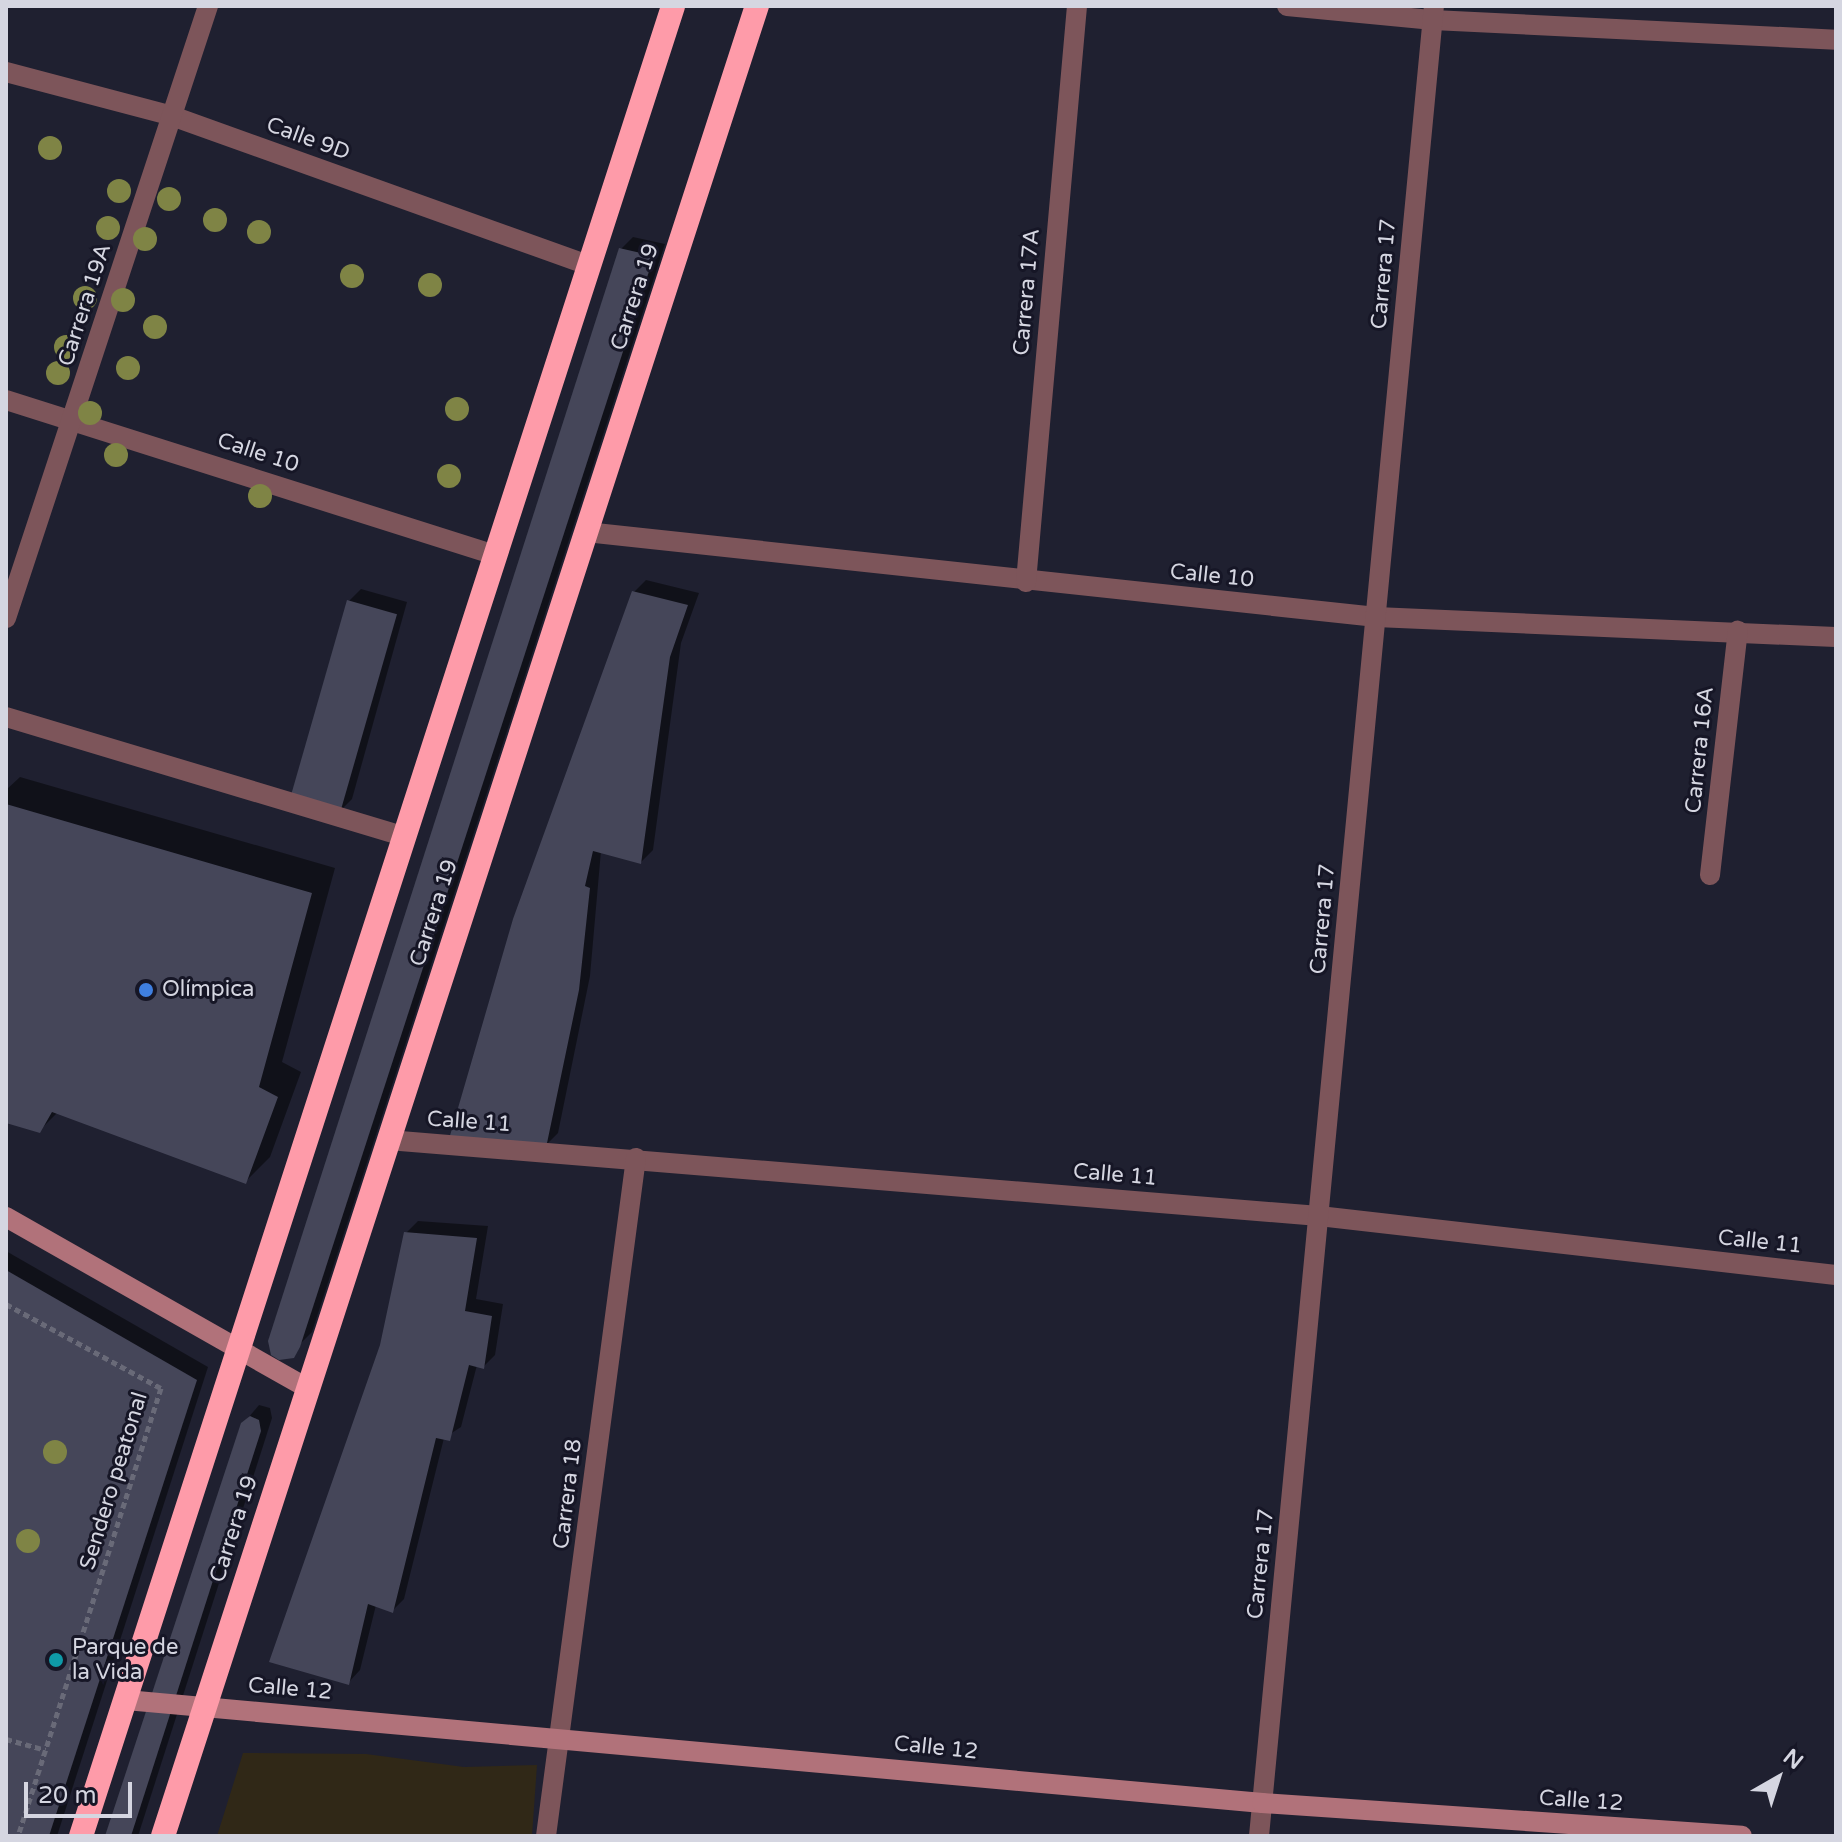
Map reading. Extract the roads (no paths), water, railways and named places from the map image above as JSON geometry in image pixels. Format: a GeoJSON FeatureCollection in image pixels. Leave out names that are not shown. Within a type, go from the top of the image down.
{"type":"FeatureCollection","features":[{"type":"Feature","properties":{"kind":"highway"},"geometry":{"type":"LineString","coordinates":[[81,1836],[673,6]]}},
{"type":"Feature","properties":{"kind":"highway","name":"Carrera 19"},"geometry":{"type":"LineString","coordinates":[[163,1836],[757,6]]}},
{"type":"Feature","properties":{"kind":"street","name":"Carrera 19A"},"geometry":{"type":"LineString","coordinates":[[6,618],[208,6]]}},
{"type":"Feature","properties":{"kind":"street","name":"Carrera 17A"},"geometry":{"type":"LineString","coordinates":[[1026,582],[1077,6]]}},
{"type":"Feature","properties":{"kind":"street"},"geometry":{"type":"LineString","coordinates":[[1287,6],[1836,40]]}},
{"type":"Feature","properties":{"kind":"street","name":"Carrera 17"},"geometry":{"type":"LineString","coordinates":[[1259,1836],[1434,13]]}},
{"type":"Feature","properties":{"kind":"street","name":"Calle 9D"},"geometry":{"type":"LineString","coordinates":[[6,72],[172,116],[589,265]]}},
{"type":"Feature","properties":{"kind":"street","name":"Calle 10"},"geometry":{"type":"LineString","coordinates":[[6,400],[495,555]]}},
{"type":"Feature","properties":{"kind":"street","name":"Calle 10"},"geometry":{"type":"LineString","coordinates":[[586,532],[1026,582],[1376,617],[1836,637]]}},
{"type":"Feature","properties":{"kind":"street","name":"Carrera 16A"},"geometry":{"type":"LineString","coordinates":[[1710,875],[1738,631]]}},
{"type":"Feature","properties":{"kind":"street"},"geometry":{"type":"LineString","coordinates":[[6,717],[403,836]]}},
{"type":"Feature","properties":{"kind":"street","name":"Calle 11"},"geometry":{"type":"LineString","coordinates":[[388,1140],[1319,1216],[1836,1275]]}},
{"type":"Feature","properties":{"kind":"street","name":"Carrera 18"},"geometry":{"type":"LineString","coordinates":[[546,1836],[636,1158]]}},
{"type":"Feature","properties":{"kind":"street"},"geometry":{"type":"LineString","coordinates":[[6,1217],[237,1351],[307,1388]]}},
{"type":"Feature","properties":{"kind":"street","name":"Calle 12"},"geometry":{"type":"LineString","coordinates":[[126,1700],[560,1736],[1262,1803],[1742,1836]]}},
{"type":"Feature","properties":{"kind":"place","name":"Olímpica"},"geometry":{"type":"Point","coordinates":[146,990]}},
{"type":"Feature","properties":{"kind":"place","name":"Parque de la Vida"},"geometry":{"type":"Point","coordinates":[56,1660]}}]}
